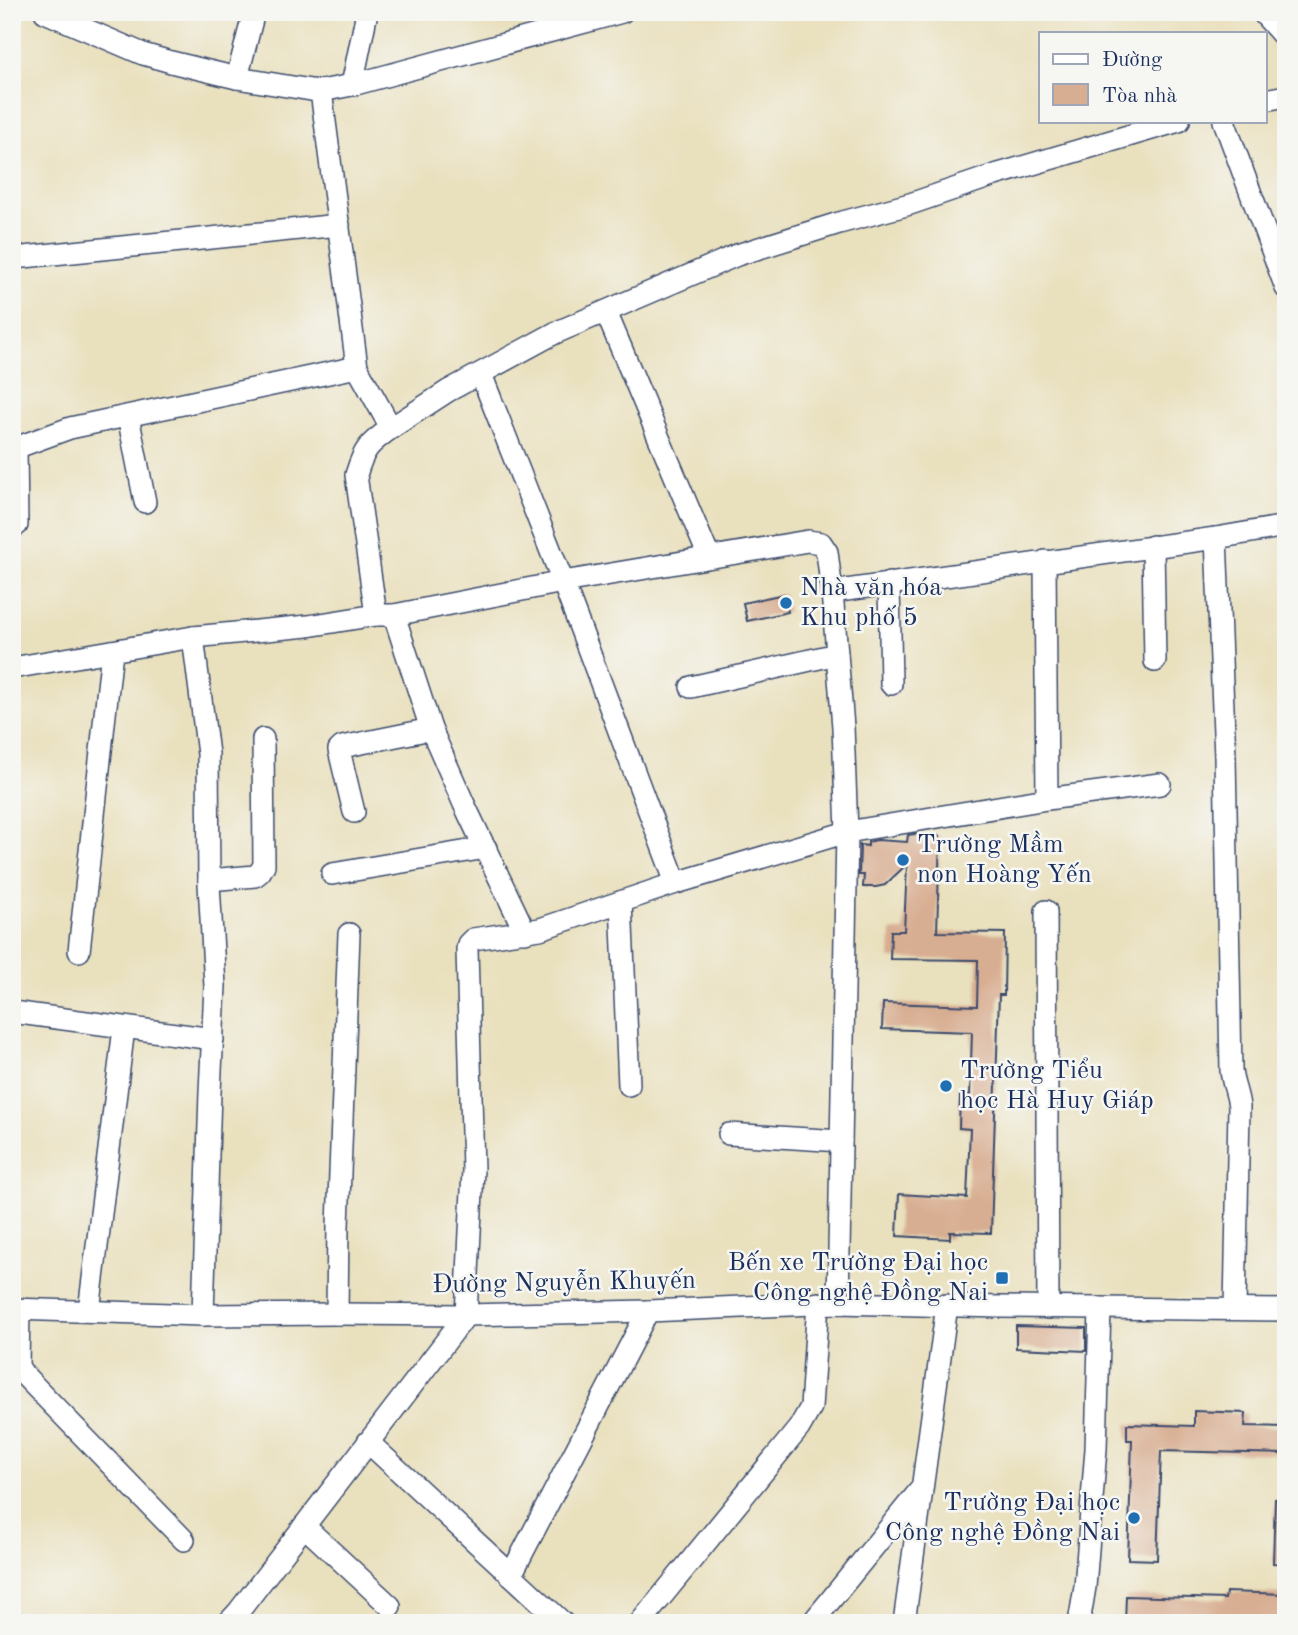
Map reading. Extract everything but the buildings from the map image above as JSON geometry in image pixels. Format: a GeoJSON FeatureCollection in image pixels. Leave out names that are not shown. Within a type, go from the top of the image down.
{"type":"FeatureCollection","features":[{"type":"Feature","properties":{"kind":"street"},"geometry":{"type":"LineString","coordinates":[[45,12],[143,54],[237,78],[321,91],[352,85],[572,19],[621,12]]}},
{"type":"Feature","properties":{"kind":"street"},"geometry":{"type":"LineString","coordinates":[[237,78],[254,12]]}},
{"type":"Feature","properties":{"kind":"street"},"geometry":{"type":"LineString","coordinates":[[352,85],[367,12]]}},
{"type":"Feature","properties":{"kind":"street"},"geometry":{"type":"LineString","coordinates":[[1262,12],[1286,39]]}},
{"type":"Feature","properties":{"kind":"street"},"geometry":{"type":"LineString","coordinates":[[321,91],[357,367],[391,428]]}},
{"type":"Feature","properties":{"kind":"street"},"geometry":{"type":"LineString","coordinates":[[1266,100],[1286,96]]}},
{"type":"Feature","properties":{"kind":"street"},"geometry":{"type":"LineString","coordinates":[[525,932],[464,804],[385,615],[356,475],[362,455],[370,444],[448,391],[555,333],[737,255],[1176,122]]}},
{"type":"Feature","properties":{"kind":"street"},"geometry":{"type":"LineString","coordinates":[[1224,122],[1286,288]]}},
{"type":"Feature","properties":{"kind":"street"},"geometry":{"type":"LineString","coordinates":[[14,258],[339,225]]}},
{"type":"Feature","properties":{"kind":"street"},"geometry":{"type":"LineString","coordinates":[[606,312],[709,557]]}},
{"type":"Feature","properties":{"kind":"street"},"geometry":{"type":"LineString","coordinates":[[12,526],[17,525],[15,452],[18,447],[70,428],[357,367]]}},
{"type":"Feature","properties":{"kind":"street"},"geometry":{"type":"LineString","coordinates":[[481,374],[676,883]]}},
{"type":"Feature","properties":{"kind":"street"},"geometry":{"type":"LineString","coordinates":[[128,416],[145,502]]}},
{"type":"Feature","properties":{"kind":"street"},"geometry":{"type":"LineString","coordinates":[[832,592],[1286,526]]}},
{"type":"Feature","properties":{"kind":"street"},"geometry":{"type":"LineString","coordinates":[[1216,538],[1225,757],[1231,1070],[1239,1107],[1235,1309]]}},
{"type":"Feature","properties":{"kind":"street"},"geometry":{"type":"LineString","coordinates":[[12,668],[193,637],[308,626],[385,615],[808,541],[821,543],[827,552],[843,727],[848,870],[841,1140],[828,1303],[811,1406],[799,1428],[640,1623]]}},
{"type":"Feature","properties":{"kind":"street"},"geometry":{"type":"LineString","coordinates":[[1153,546],[1155,662]]}},
{"type":"Feature","properties":{"kind":"street"},"geometry":{"type":"LineString","coordinates":[[1045,561],[1047,799]]}},
{"type":"Feature","properties":{"kind":"street"},"geometry":{"type":"LineString","coordinates":[[889,583],[891,684]]}},
{"type":"Feature","properties":{"kind":"street"},"geometry":{"type":"LineString","coordinates":[[193,637],[208,754],[209,880],[215,986],[203,1315]]}},
{"type":"Feature","properties":{"kind":"street"},"geometry":{"type":"LineString","coordinates":[[79,951],[112,651]]}},
{"type":"Feature","properties":{"kind":"street"},"geometry":{"type":"LineString","coordinates":[[691,687],[837,654]]}},
{"type":"Feature","properties":{"kind":"street"},"geometry":{"type":"LineString","coordinates":[[354,812],[339,750],[342,747],[431,729]]}},
{"type":"Feature","properties":{"kind":"street"},"geometry":{"type":"LineString","coordinates":[[209,880],[255,876],[264,865],[263,739]]}},
{"type":"Feature","properties":{"kind":"street"},"geometry":{"type":"LineString","coordinates":[[240,1619],[304,1526],[466,1315],[472,1170],[467,949],[473,939],[540,929],[676,883],[847,832],[1047,799],[1160,784]]}},
{"type":"Feature","properties":{"kind":"street"},"geometry":{"type":"LineString","coordinates":[[332,874],[486,848]]}},
{"type":"Feature","properties":{"kind":"street"},"geometry":{"type":"LineString","coordinates":[[621,902],[629,1086]]}},
{"type":"Feature","properties":{"kind":"street"},"geometry":{"type":"LineString","coordinates":[[1046,911],[1048,1308]]}},
{"type":"Feature","properties":{"kind":"street"},"geometry":{"type":"LineString","coordinates":[[337,1314],[349,934]]}},
{"type":"Feature","properties":{"kind":"street"},"geometry":{"type":"LineString","coordinates":[[12,1012],[213,1039]]}},
{"type":"Feature","properties":{"kind":"street"},"geometry":{"type":"LineString","coordinates":[[89,1311],[124,1028]]}},
{"type":"Feature","properties":{"kind":"street"},"geometry":{"type":"LineString","coordinates":[[729,1134],[841,1140]]}},
{"type":"Feature","properties":{"kind":"street","name":"Đường Nguyễn Khuyến"},"geometry":{"type":"LineString","coordinates":[[16,1310],[203,1315],[466,1315],[828,1303],[1286,1310]]}},
{"type":"Feature","properties":{"kind":"street"},"geometry":{"type":"LineString","coordinates":[[904,1623],[947,1306]]}},
{"type":"Feature","properties":{"kind":"street"},"geometry":{"type":"LineString","coordinates":[[1079,1623],[1085,1587],[1096,1449],[1100,1308]]}},
{"type":"Feature","properties":{"kind":"street"},"geometry":{"type":"LineString","coordinates":[[16,1310],[18,1366],[23,1374],[184,1540]]}},
{"type":"Feature","properties":{"kind":"street"},"geometry":{"type":"LineString","coordinates":[[511,1575],[648,1311]]}},
{"type":"Feature","properties":{"kind":"street"},"geometry":{"type":"LineString","coordinates":[[368,1442],[564,1623]]}},
{"type":"Feature","properties":{"kind":"street"},"geometry":{"type":"LineString","coordinates":[[812,1623],[922,1488]]}},
{"type":"Feature","properties":{"kind":"street"},"geometry":{"type":"LineString","coordinates":[[304,1526],[390,1606]]}},
{"type":"Feature","properties":{"kind":"place","name":"Nhà văn hóa Khu phố 5"},"geometry":{"type":"Point","coordinates":[786,603]}},
{"type":"Feature","properties":{"kind":"place","name":"Trường Mầm non Hoàng Yến"},"geometry":{"type":"Point","coordinates":[903,860]}},
{"type":"Feature","properties":{"kind":"place","name":"Trường Tiểu học Hà Huy Giáp"},"geometry":{"type":"Point","coordinates":[946,1086]}},
{"type":"Feature","properties":{"kind":"place","name":"Bến xe Trường Đại học Công nghệ Đồng Nai"},"geometry":{"type":"Point","coordinates":[1002,1278]}},
{"type":"Feature","properties":{"kind":"place","name":"Trường Đại học Công nghệ Đồng Nai"},"geometry":{"type":"Point","coordinates":[1134,1518]}}]}
